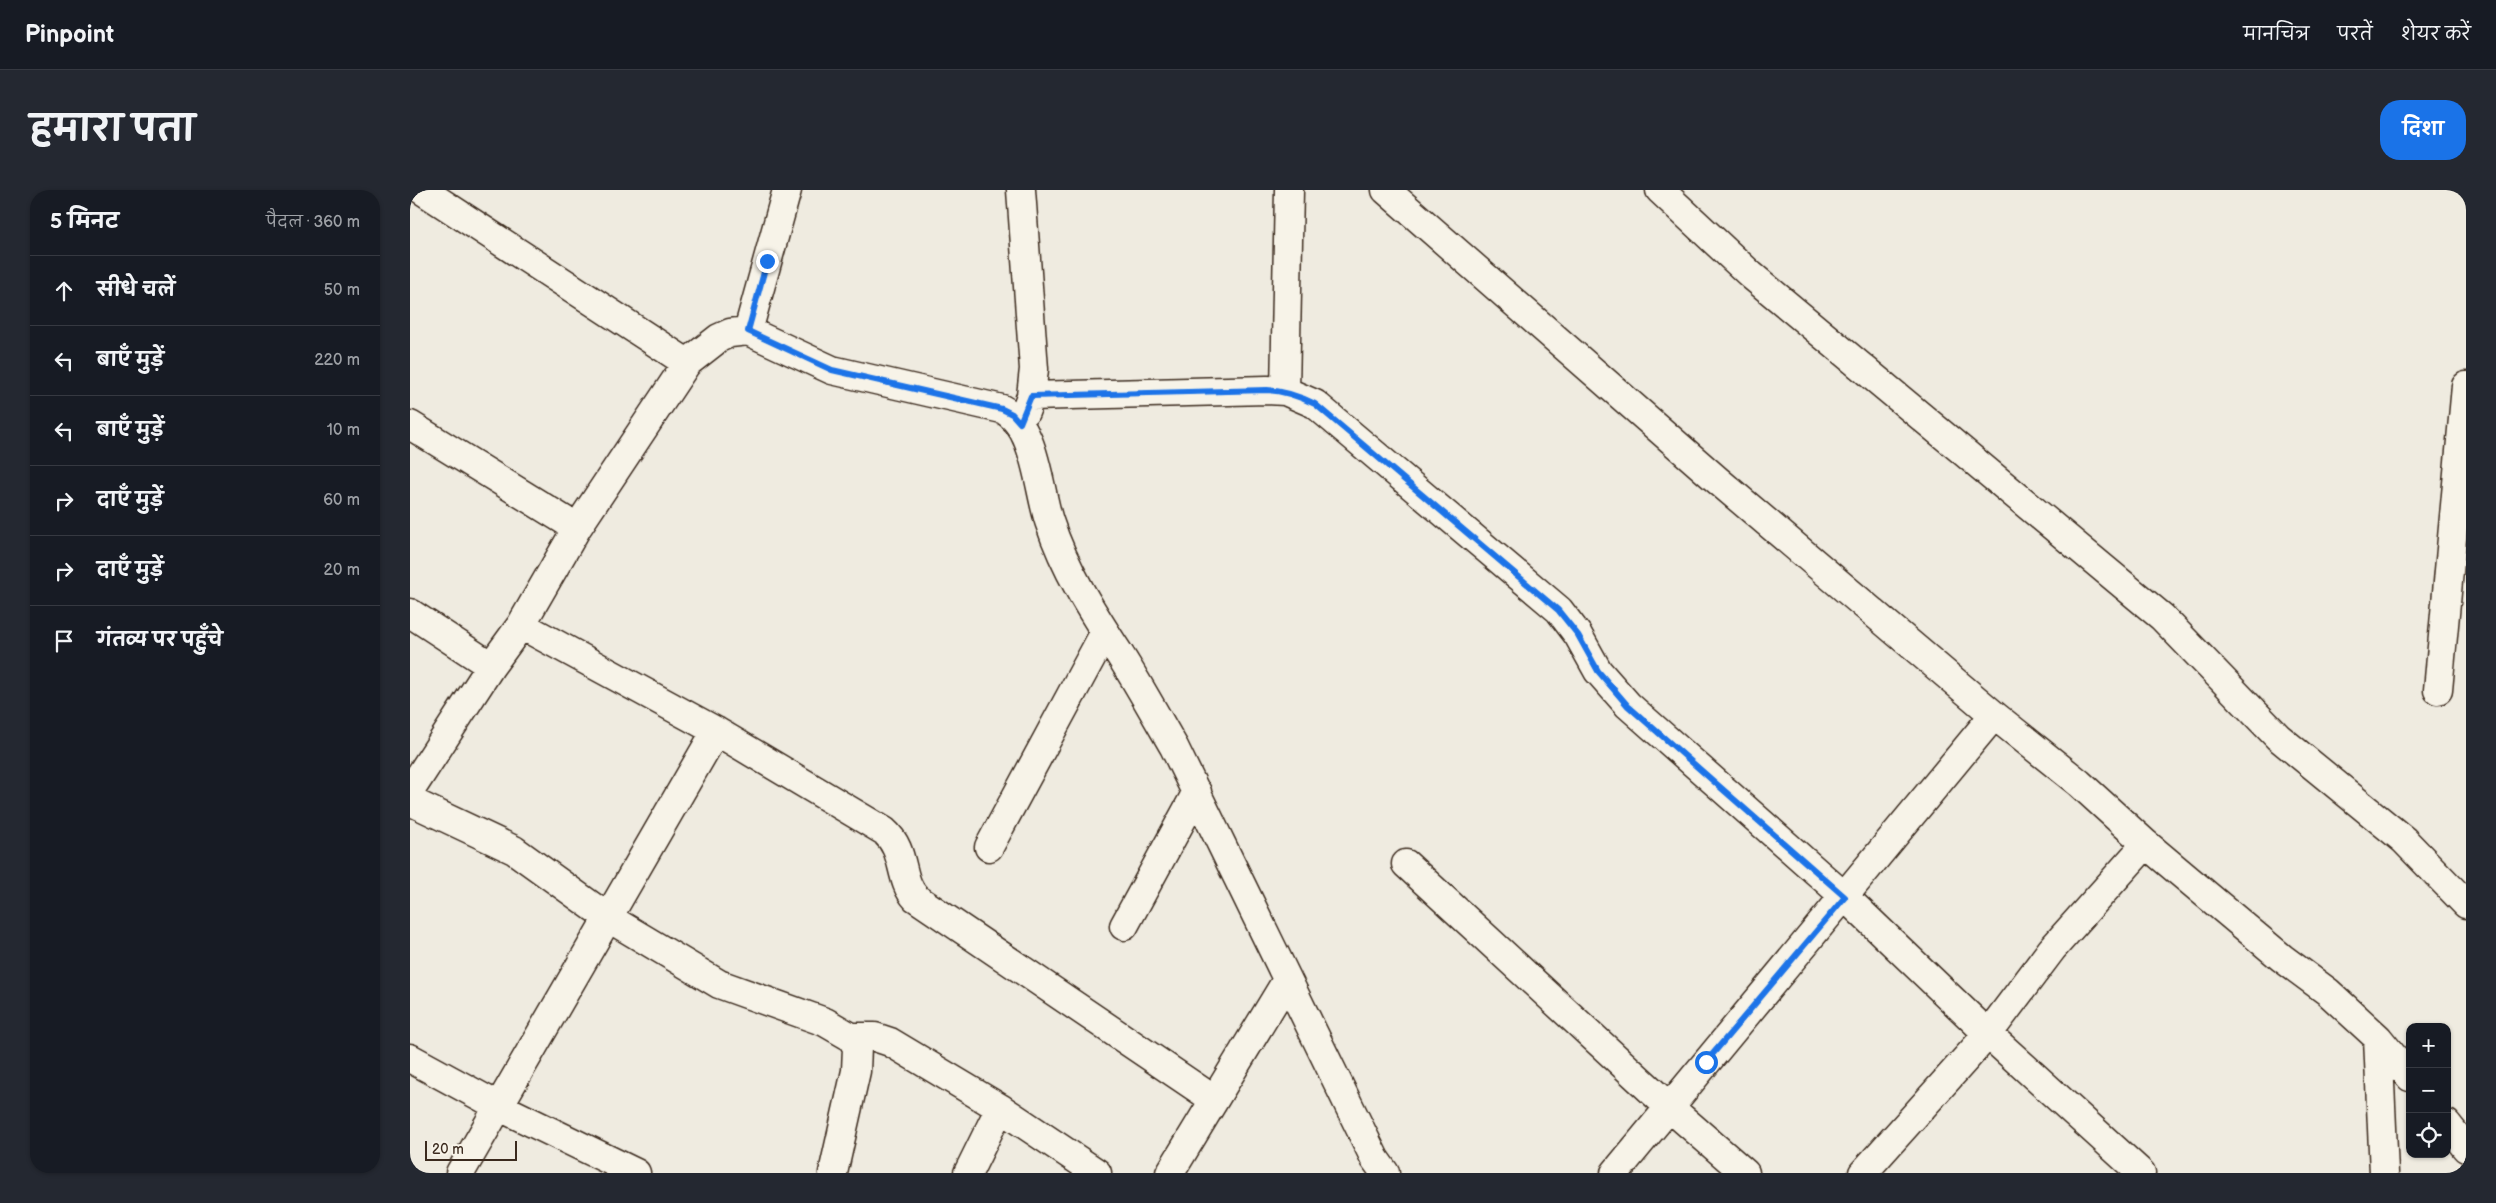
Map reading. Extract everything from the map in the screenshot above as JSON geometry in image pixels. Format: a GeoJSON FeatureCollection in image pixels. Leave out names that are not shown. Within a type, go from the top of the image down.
{"type":"FeatureCollection","features":[{"type":"Feature","properties":{"kind":"street"},"geometry":{"type":"LineString","coordinates":[[422,190],[687,363]]}},
{"type":"Feature","properties":{"kind":"street"},"geometry":{"type":"LineString","coordinates":[[748,331],[787,190]]}},
{"type":"Feature","properties":{"kind":"street"},"geometry":{"type":"LineString","coordinates":[[1020,423],[1031,396],[1034,369],[1021,190]]}},
{"type":"Feature","properties":{"kind":"street"},"geometry":{"type":"LineString","coordinates":[[1285,392],[1289,190]]}},
{"type":"Feature","properties":{"kind":"street"},"geometry":{"type":"LineString","coordinates":[[1386,190],[1716,479],[1994,714],[2079,783],[2146,844],[2282,958],[2328,992],[2378,1038],[2406,1072]]}},
{"type":"Feature","properties":{"kind":"street"},"geometry":{"type":"LineString","coordinates":[[1660,190],[1751,274],[2162,617],[2278,737],[2404,840],[2466,904]]}},
{"type":"Feature","properties":{"kind":"street"},"geometry":{"type":"LineString","coordinates":[[410,791],[491,666],[520,625],[578,528],[687,363],[719,338],[730,333],[748,331],[832,370],[1002,409],[1012,414],[1020,423],[1028,439],[1048,519],[1061,555],[1082,596],[1146,698],[1197,792],[1375,1168]]}},
{"type":"Feature","properties":{"kind":"street"},"geometry":{"type":"LineString","coordinates":[[2438,690],[2466,386]]}},
{"type":"Feature","properties":{"kind":"street"},"geometry":{"type":"LineString","coordinates":[[1031,396],[1267,390],[1285,392],[1315,404],[1558,610],[1578,635],[1598,671],[1628,706],[1845,897],[2134,1171]]}},
{"type":"Feature","properties":{"kind":"street"},"geometry":{"type":"LineString","coordinates":[[410,426],[578,528]]}},
{"type":"Feature","properties":{"kind":"street"},"geometry":{"type":"LineString","coordinates":[[410,613],[491,666]]}},
{"type":"Feature","properties":{"kind":"street"},"geometry":{"type":"LineString","coordinates":[[520,625],[716,731],[884,832],[896,845],[908,889],[916,898],[1213,1099]]}},
{"type":"Feature","properties":{"kind":"street"},"geometry":{"type":"LineString","coordinates":[[989,847],[1105,632]]}},
{"type":"Feature","properties":{"kind":"street"},"geometry":{"type":"LineString","coordinates":[[1615,1173],[1668,1106],[1845,897],[1994,714]]}},
{"type":"Feature","properties":{"kind":"street"},"geometry":{"type":"LineString","coordinates":[[460,1173],[716,731]]}},
{"type":"Feature","properties":{"kind":"street"},"geometry":{"type":"LineString","coordinates":[[1124,926],[1197,792]]}},
{"type":"Feature","properties":{"kind":"street"},"geometry":{"type":"LineString","coordinates":[[410,801],[514,850],[607,917],[719,984],[825,1022],[851,1037],[857,1047],[857,1064],[834,1173]]}},
{"type":"Feature","properties":{"kind":"street"},"geometry":{"type":"LineString","coordinates":[[1864,1173],[1988,1034],[2052,949],[2146,844]]}},
{"type":"Feature","properties":{"kind":"street"},"geometry":{"type":"LineString","coordinates":[[1406,864],[1668,1106],[1745,1173]]}},
{"type":"Feature","properties":{"kind":"street"},"geometry":{"type":"LineString","coordinates":[[1170,1173],[1213,1099],[1287,980]]}},
{"type":"Feature","properties":{"kind":"street"},"geometry":{"type":"LineString","coordinates":[[851,1037],[875,1037],[890,1042],[1000,1108],[1097,1173]]}},
{"type":"Feature","properties":{"kind":"street"},"geometry":{"type":"LineString","coordinates":[[2378,1038],[2384,1173]]}},
{"type":"Feature","properties":{"kind":"street"},"geometry":{"type":"LineString","coordinates":[[410,1058],[498,1106],[636,1173]]}},
{"type":"Feature","properties":{"kind":"street"},"geometry":{"type":"LineString","coordinates":[[968,1173],[1000,1108]]}},
{"type":"Feature","properties":{"kind":"street"},"geometry":{"type":"LineString","coordinates":[[2451,1129],[2466,1148]]}},
{"type":"Feature","properties":{"kind":"route"},"geometry":{"type":"LineString","coordinates":[[767,261],[748,331],[832,370],[914,390],[992,406],[1012,414],[1020,423],[1031,396],[1267,390],[1299,396],[1315,404],[1558,610],[1569,621],[1598,671],[1628,706],[1845,897],[1706,1062]]}}]}
